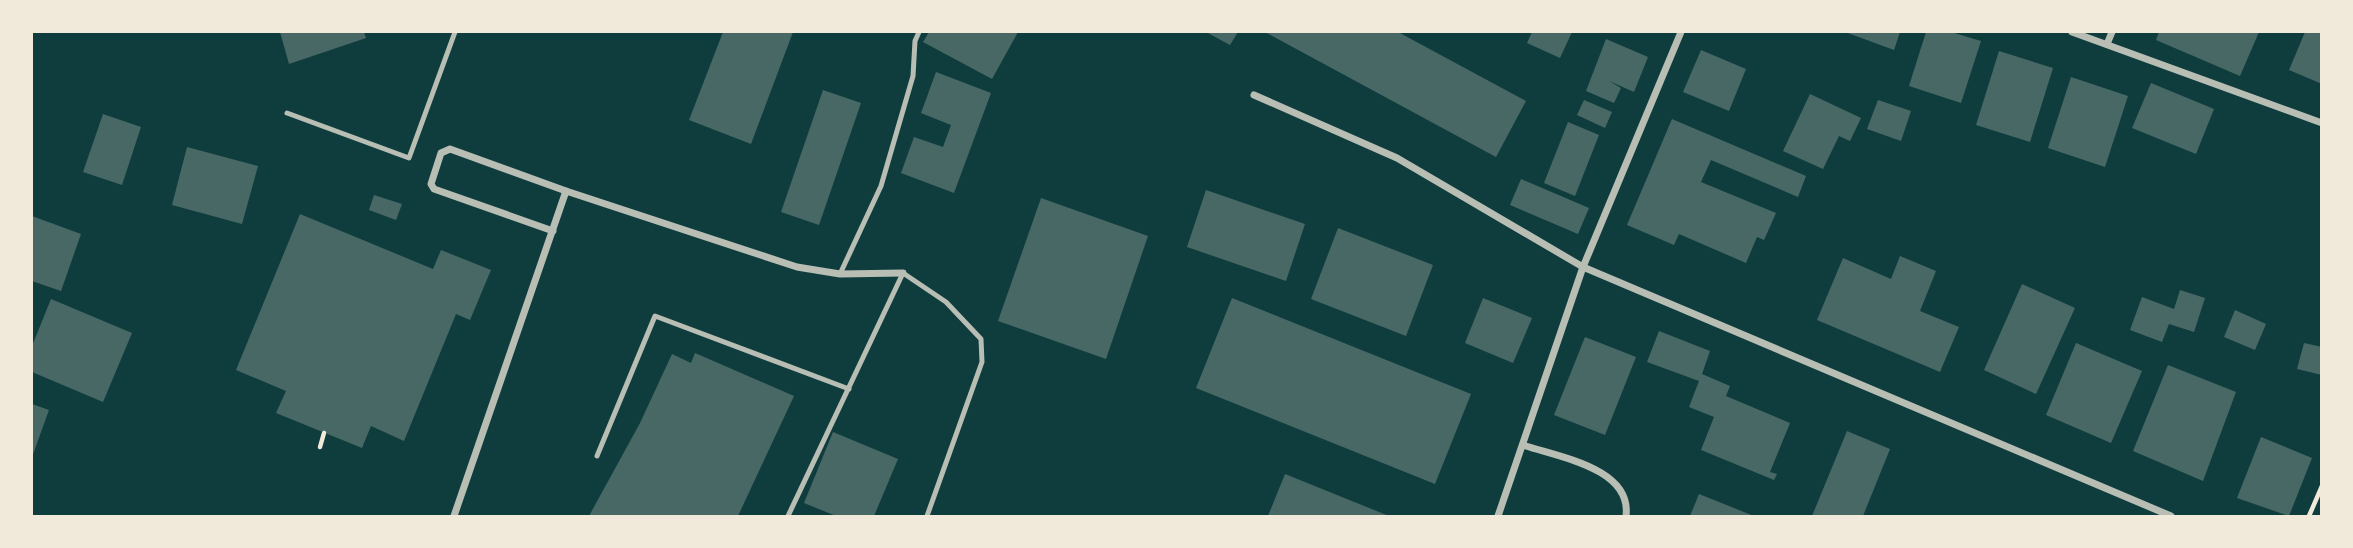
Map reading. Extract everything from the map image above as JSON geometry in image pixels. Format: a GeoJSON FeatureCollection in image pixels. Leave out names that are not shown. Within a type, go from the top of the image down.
{"type":"FeatureCollection","features":[{"type":"Feature","properties":{"kind":"street"},"geometry":{"type":"LineString","coordinates":[[1498,516],[1583,267],[1681,32]]}},
{"type":"Feature","properties":{"kind":"street"},"geometry":{"type":"LineString","coordinates":[[2072,32],[2322,123]]}},
{"type":"Feature","properties":{"kind":"street"},"geometry":{"type":"LineString","coordinates":[[2106,44],[2112,32]]}},
{"type":"Feature","properties":{"kind":"street"},"geometry":{"type":"LineString","coordinates":[[1254,95],[1396,158],[1583,267],[2171,516]]}},
{"type":"Feature","properties":{"kind":"street"},"geometry":{"type":"LineString","coordinates":[[553,231],[435,189],[431,184],[441,153],[450,149],[566,191],[797,267],[840,274],[903,273]]}},
{"type":"Feature","properties":{"kind":"street"},"geometry":{"type":"LineString","coordinates":[[454,516],[566,191]]}},
{"type":"Feature","properties":{"kind":"street"},"geometry":{"type":"LineString","coordinates":[[1523,445],[1577,463],[1613,480],[1623,494],[1626,516]]}},
{"type":"Feature","properties":{"kind":"lane"},"geometry":{"type":"LineString","coordinates":[[287,113],[409,158],[455,32]]}},
{"type":"Feature","properties":{"kind":"lane"},"geometry":{"type":"LineString","coordinates":[[840,274],[881,186],[913,76],[915,41],[919,32]]}},
{"type":"Feature","properties":{"kind":"lane"},"geometry":{"type":"LineString","coordinates":[[788,516],[903,273],[946,302],[981,339],[982,362],[927,516]]}},
{"type":"Feature","properties":{"kind":"lane"},"geometry":{"type":"LineString","coordinates":[[597,456],[655,316],[849,388]]}},
{"type":"Feature","properties":{"kind":"path"},"geometry":{"type":"LineString","coordinates":[[320,447],[324,433]]}},
{"type":"Feature","properties":{"kind":"path"},"geometry":{"type":"LineString","coordinates":[[2309,516],[2322,486]]}},
{"type":"Feature","properties":{"kind":"building"},"geometry":{"type":"Polygon","coordinates":[[[280,32],[364,32],[366,38],[289,64],[280,32]]]}},
{"type":"Feature","properties":{"kind":"building"},"geometry":{"type":"Polygon","coordinates":[[[723,32],[793,32],[751,144],[689,120],[723,32]]]}},
{"type":"Feature","properties":{"kind":"building"},"geometry":{"type":"Polygon","coordinates":[[[929,32],[1018,32],[992,79],[923,42],[929,32]]]}},
{"type":"Feature","properties":{"kind":"building"},"geometry":{"type":"Polygon","coordinates":[[[1206,32],[1238,32],[1230,45],[1206,32]]]}},
{"type":"Feature","properties":{"kind":"building"},"geometry":{"type":"Polygon","coordinates":[[[1265,32],[1398,32],[1526,101],[1496,157],[1265,32]]]}},
{"type":"Feature","properties":{"kind":"building"},"geometry":{"type":"Polygon","coordinates":[[[1532,32],[1572,32],[1560,58],[1527,43],[1532,32]]]}},
{"type":"Feature","properties":{"kind":"building"},"geometry":{"type":"Polygon","coordinates":[[[1845,32],[1900,32],[1894,50],[1845,32]]]}},
{"type":"Feature","properties":{"kind":"building"},"geometry":{"type":"Polygon","coordinates":[[[1926,32],[1951,32],[1981,41],[1961,103],[1909,86],[1926,32]]]}},
{"type":"Feature","properties":{"kind":"building"},"geometry":{"type":"Polygon","coordinates":[[[2159,32],[2259,32],[2240,76],[2156,40],[2159,32]]]}},
{"type":"Feature","properties":{"kind":"building"},"geometry":{"type":"Polygon","coordinates":[[[2305,32],[2322,32],[2322,84],[2289,70],[2305,32]]]}},
{"type":"Feature","properties":{"kind":"building"},"geometry":{"type":"Polygon","coordinates":[[[1606,39],[1648,57],[1634,92],[1609,81],[1621,88],[1614,103],[1586,91],[1606,39]]]}},
{"type":"Feature","properties":{"kind":"building"},"geometry":{"type":"Polygon","coordinates":[[[1701,50],[1746,69],[1729,111],[1683,92],[1701,50]]]}},
{"type":"Feature","properties":{"kind":"building"},"geometry":{"type":"Polygon","coordinates":[[[1999,51],[2053,68],[2030,142],[1976,125],[1999,51]]]}},
{"type":"Feature","properties":{"kind":"building"},"geometry":{"type":"Polygon","coordinates":[[[936,72],[991,93],[954,193],[901,173],[914,137],[943,147],[951,125],[921,113],[936,72]]]}},
{"type":"Feature","properties":{"kind":"building"},"geometry":{"type":"Polygon","coordinates":[[[2071,77],[2128,96],[2105,167],[2048,148],[2071,77]]]}},
{"type":"Feature","properties":{"kind":"building"},"geometry":{"type":"Polygon","coordinates":[[[2151,83],[2214,109],[2196,154],[2132,128],[2151,83]]]}},
{"type":"Feature","properties":{"kind":"building"},"geometry":{"type":"Polygon","coordinates":[[[823,90],[861,103],[819,225],[781,212],[823,90]]]}},
{"type":"Feature","properties":{"kind":"building"},"geometry":{"type":"Polygon","coordinates":[[[1810,94],[1861,118],[1850,141],[1839,136],[1823,169],[1783,151],[1810,94]]]}},
{"type":"Feature","properties":{"kind":"building"},"geometry":{"type":"Polygon","coordinates":[[[1584,100],[1612,112],[1605,128],[1577,115],[1584,100]]]}},
{"type":"Feature","properties":{"kind":"building"},"geometry":{"type":"Polygon","coordinates":[[[1878,100],[1911,111],[1901,141],[1867,129],[1878,100]]]}},
{"type":"Feature","properties":{"kind":"building"},"geometry":{"type":"Polygon","coordinates":[[[103,114],[141,127],[122,185],[83,172],[103,114]]]}},
{"type":"Feature","properties":{"kind":"building"},"geometry":{"type":"Polygon","coordinates":[[[1672,119],[1806,176],[1798,197],[1711,160],[1701,182],[1776,213],[1764,240],[1757,237],[1746,263],[1679,234],[1674,245],[1627,225],[1672,119]]]}},
{"type":"Feature","properties":{"kind":"building"},"geometry":{"type":"Polygon","coordinates":[[[1568,122],[1599,135],[1575,196],[1544,183],[1568,122]]]}},
{"type":"Feature","properties":{"kind":"building"},"geometry":{"type":"Polygon","coordinates":[[[187,147],[258,166],[242,224],[172,205],[187,147]]]}},
{"type":"Feature","properties":{"kind":"building"},"geometry":{"type":"Polygon","coordinates":[[[1521,179],[1589,208],[1578,234],[1510,205],[1521,179]]]}},
{"type":"Feature","properties":{"kind":"building"},"geometry":{"type":"Polygon","coordinates":[[[1206,190],[1305,224],[1286,281],[1187,247],[1206,190]]]}},
{"type":"Feature","properties":{"kind":"building"},"geometry":{"type":"Polygon","coordinates":[[[374,195],[402,204],[396,220],[369,210],[374,195]]]}},
{"type":"Feature","properties":{"kind":"building"},"geometry":{"type":"Polygon","coordinates":[[[1041,198],[1148,236],[1106,359],[998,321],[1041,198]]]}},
{"type":"Feature","properties":{"kind":"building"},"geometry":{"type":"Polygon","coordinates":[[[300,214],[433,269],[441,250],[491,270],[470,320],[456,314],[404,441],[371,426],[362,448],[276,413],[286,391],[236,370],[300,214]]]}},
{"type":"Feature","properties":{"kind":"building"},"geometry":{"type":"Polygon","coordinates":[[[32,216],[81,234],[61,291],[32,281],[32,216]]]}},
{"type":"Feature","properties":{"kind":"building"},"geometry":{"type":"Polygon","coordinates":[[[1338,228],[1433,265],[1406,336],[1311,299],[1338,228]]]}},
{"type":"Feature","properties":{"kind":"building"},"geometry":{"type":"Polygon","coordinates":[[[1900,256],[1936,271],[1920,311],[1959,327],[1940,372],[1817,320],[1843,258],[1891,279],[1900,256]]]}},
{"type":"Feature","properties":{"kind":"building"},"geometry":{"type":"Polygon","coordinates":[[[2022,284],[2075,308],[2036,394],[1984,370],[2022,284]]]}},
{"type":"Feature","properties":{"kind":"building"},"geometry":{"type":"Polygon","coordinates":[[[2180,290],[2205,298],[2194,332],[2169,324],[2162,342],[2130,330],[2142,297],[2174,309],[2180,290]]]}},
{"type":"Feature","properties":{"kind":"building"},"geometry":{"type":"Polygon","coordinates":[[[1232,298],[1471,394],[1435,484],[1196,388],[1232,298]]]}},
{"type":"Feature","properties":{"kind":"building"},"geometry":{"type":"Polygon","coordinates":[[[1483,298],[1532,318],[1513,363],[1465,343],[1483,298]]]}},
{"type":"Feature","properties":{"kind":"building"},"geometry":{"type":"Polygon","coordinates":[[[51,299],[132,333],[103,402],[32,372],[32,346],[51,299]]]}},
{"type":"Feature","properties":{"kind":"building"},"geometry":{"type":"Polygon","coordinates":[[[2235,310],[2266,324],[2255,350],[2224,337],[2235,310]]]}},
{"type":"Feature","properties":{"kind":"building"},"geometry":{"type":"Polygon","coordinates":[[[1659,331],[1710,351],[1702,374],[1730,386],[1726,396],[1790,423],[1770,472],[1777,474],[1774,480],[1701,450],[1714,417],[1689,407],[1699,381],[1647,362],[1659,331]]]}},
{"type":"Feature","properties":{"kind":"building"},"geometry":{"type":"Polygon","coordinates":[[[1585,337],[1636,357],[1605,435],[1554,415],[1585,337]]]}},
{"type":"Feature","properties":{"kind":"building"},"geometry":{"type":"Polygon","coordinates":[[[2076,343],[2142,371],[2111,443],[2046,415],[2076,343]]]}},
{"type":"Feature","properties":{"kind":"building"},"geometry":{"type":"Polygon","coordinates":[[[2304,343],[2322,347],[2322,375],[2297,369],[2304,343]]]}},
{"type":"Feature","properties":{"kind":"building"},"geometry":{"type":"Polygon","coordinates":[[[695,353],[794,396],[738,516],[589,516],[640,423],[672,354],[691,363],[695,353]]]}},
{"type":"Feature","properties":{"kind":"building"},"geometry":{"type":"Polygon","coordinates":[[[2168,365],[2236,392],[2203,481],[2133,451],[2168,365]]]}},
{"type":"Feature","properties":{"kind":"building"},"geometry":{"type":"Polygon","coordinates":[[[32,404],[49,410],[32,457],[32,404]]]}},
{"type":"Feature","properties":{"kind":"building"},"geometry":{"type":"Polygon","coordinates":[[[1847,431],[1890,449],[1863,516],[1812,516],[1847,431]]]}},
{"type":"Feature","properties":{"kind":"building"},"geometry":{"type":"Polygon","coordinates":[[[833,432],[898,459],[874,516],[836,516],[804,503],[833,432]]]}},
{"type":"Feature","properties":{"kind":"building"},"geometry":{"type":"Polygon","coordinates":[[[2261,437],[2312,458],[2289,516],[2237,498],[2261,437]]]}},
{"type":"Feature","properties":{"kind":"building"},"geometry":{"type":"Polygon","coordinates":[[[1285,474],[1389,516],[1268,516],[1285,474]]]}},
{"type":"Feature","properties":{"kind":"building"},"geometry":{"type":"Polygon","coordinates":[[[1699,494],[1754,516],[1690,516],[1699,494]]]}}]}
